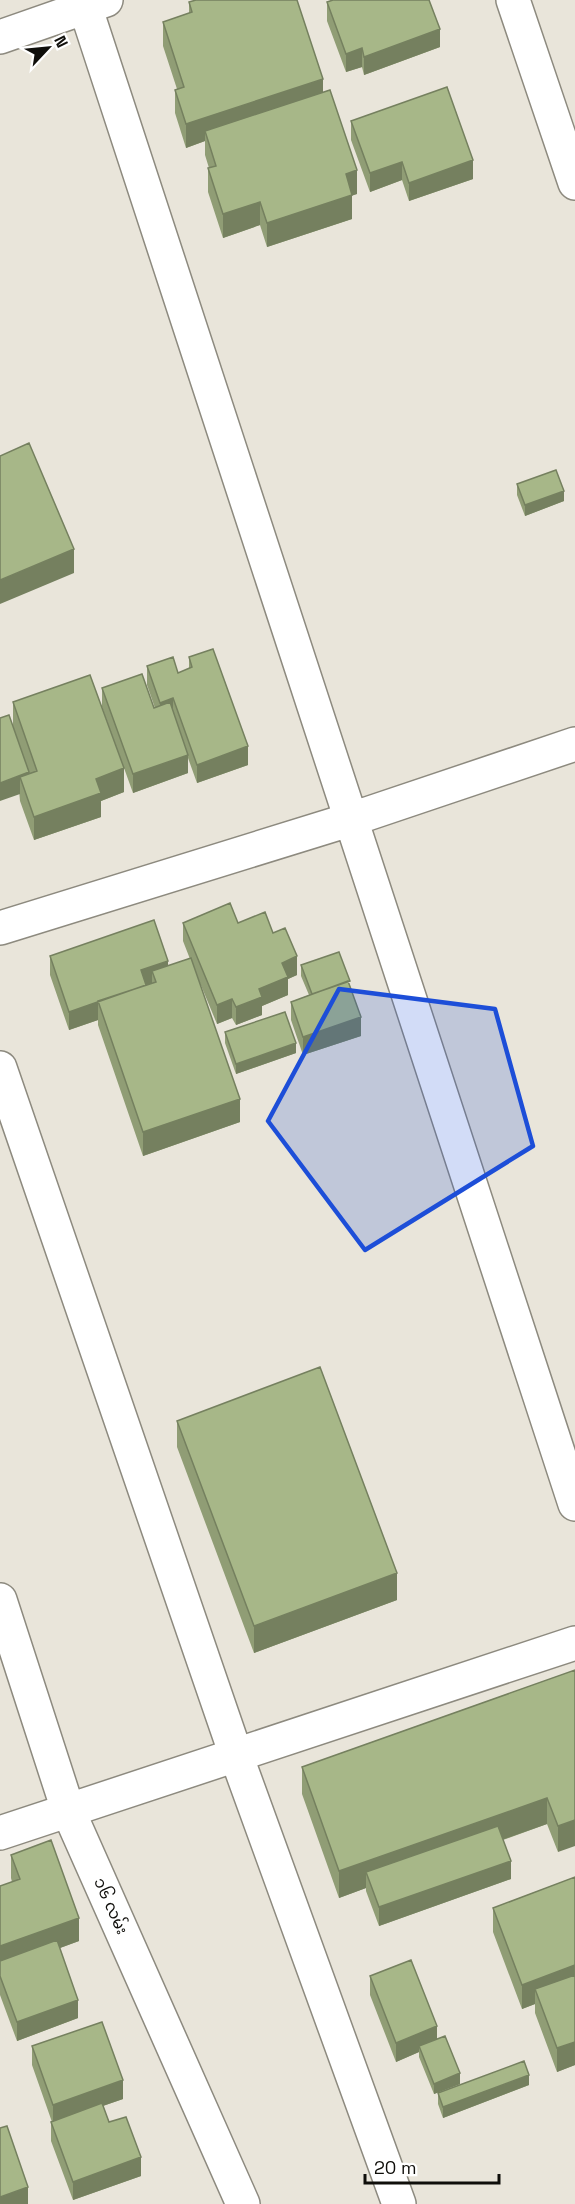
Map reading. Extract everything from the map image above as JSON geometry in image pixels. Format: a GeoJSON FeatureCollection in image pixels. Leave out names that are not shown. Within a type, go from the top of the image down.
{"type":"FeatureCollection","features":[{"type":"Feature","properties":{"kind":"street"},"geometry":{"type":"LineString","coordinates":[[513,0],[575,183]]}},
{"type":"Feature","properties":{"kind":"street"},"geometry":{"type":"LineString","coordinates":[[0,37],[92,2],[352,819],[575,1504]]}},
{"type":"Feature","properties":{"kind":"street"},"geometry":{"type":"LineString","coordinates":[[0,928],[352,819],[575,744]]}},
{"type":"Feature","properties":{"kind":"street"},"geometry":{"type":"LineString","coordinates":[[0,1068],[236,1755],[399,2204]]}},
{"type":"Feature","properties":{"kind":"street","name":"၁၆ လမ်း"},"geometry":{"type":"LineString","coordinates":[[0,1600],[68,1810],[243,2204]]}},
{"type":"Feature","properties":{"kind":"street"},"geometry":{"type":"LineString","coordinates":[[0,1833],[575,1643]]}},
{"type":"Feature","properties":{"kind":"highlighted area"},"geometry":{"type":"Polygon","coordinates":[[[339,989],[495,1009],[533,1146],[365,1250],[268,1121],[339,989]]]}},
{"type":"Feature","properties":{"kind":"building"},"geometry":{"type":"Polygon","coordinates":[[[196,0],[297,0],[323,79],[186,124],[175,90],[184,87],[163,22],[192,12],[189,2],[196,0]]]}},
{"type":"Feature","properties":{"kind":"building"},"geometry":{"type":"Polygon","coordinates":[[[333,0],[429,0],[440,29],[364,57],[362,48],[346,54],[327,2],[333,0]]]}},
{"type":"Feature","properties":{"kind":"building"},"geometry":{"type":"Polygon","coordinates":[[[447,87],[473,160],[409,183],[402,162],[370,173],[351,121],[447,87]]]}},
{"type":"Feature","properties":{"kind":"building"},"geometry":{"type":"Polygon","coordinates":[[[330,90],[357,170],[346,174],[352,195],[267,223],[260,202],[223,214],[208,168],[216,166],[205,131],[330,90]]]}},
{"type":"Feature","properties":{"kind":"building"},"geometry":{"type":"Polygon","coordinates":[[[29,443],[74,549],[0,580],[0,456],[29,443]]]}},
{"type":"Feature","properties":{"kind":"building"},"geometry":{"type":"Polygon","coordinates":[[[556,470],[564,491],[525,505],[517,484],[556,470]]]}},
{"type":"Feature","properties":{"kind":"building"},"geometry":{"type":"Polygon","coordinates":[[[213,649],[248,746],[197,765],[173,698],[160,703],[147,666],[173,657],[178,673],[192,667],[189,657],[213,649]]]}},
{"type":"Feature","properties":{"kind":"building"},"geometry":{"type":"Polygon","coordinates":[[[142,674],[154,708],[170,702],[188,755],[133,774],[102,688],[142,674]]]}},
{"type":"Feature","properties":{"kind":"building"},"geometry":{"type":"Polygon","coordinates":[[[90,675],[124,768],[96,779],[101,793],[34,817],[20,777],[37,771],[13,702],[90,675]]]}},
{"type":"Feature","properties":{"kind":"building"},"geometry":{"type":"Polygon","coordinates":[[[9,715],[29,772],[0,783],[0,718],[9,715]]]}},
{"type":"Feature","properties":{"kind":"building"},"geometry":{"type":"Polygon","coordinates":[[[230,903],[238,923],[265,912],[273,933],[285,928],[297,956],[282,963],[288,977],[259,989],[262,997],[236,1007],[232,999],[217,1005],[183,923],[230,903]]]}},
{"type":"Feature","properties":{"kind":"building"},"geometry":{"type":"Polygon","coordinates":[[[154,920],[168,961],[141,970],[146,985],[69,1012],[50,956],[154,920]]]}},
{"type":"Feature","properties":{"kind":"building"},"geometry":{"type":"Polygon","coordinates":[[[339,952],[350,981],[312,994],[301,965],[339,952]]]}},
{"type":"Feature","properties":{"kind":"building"},"geometry":{"type":"Polygon","coordinates":[[[191,958],[240,1099],[143,1132],[98,1001],[156,982],[152,971],[191,958]]]}},
{"type":"Feature","properties":{"kind":"building"},"geometry":{"type":"Polygon","coordinates":[[[348,981],[361,1017],[303,1037],[291,1002],[348,981]]]}},
{"type":"Feature","properties":{"kind":"building"},"geometry":{"type":"Polygon","coordinates":[[[285,1012],[296,1043],[236,1064],[225,1032],[285,1012]]]}},
{"type":"Feature","properties":{"kind":"building"},"geometry":{"type":"Polygon","coordinates":[[[320,1367],[397,1573],[254,1626],[177,1421],[320,1367]]]}},
{"type":"Feature","properties":{"kind":"building"},"geometry":{"type":"Polygon","coordinates":[[[575,1670],[575,1820],[558,1826],[547,1798],[339,1871],[302,1767],[575,1670]]]}},
{"type":"Feature","properties":{"kind":"building"},"geometry":{"type":"Polygon","coordinates":[[[498,1826],[511,1861],[379,1907],[366,1872],[498,1826]]]}},
{"type":"Feature","properties":{"kind":"building"},"geometry":{"type":"Polygon","coordinates":[[[51,1840],[79,1918],[0,1946],[0,1886],[20,1879],[11,1855],[51,1840]]]}},
{"type":"Feature","properties":{"kind":"building"},"geometry":{"type":"Polygon","coordinates":[[[575,1877],[575,1965],[522,1985],[493,1908],[575,1877]]]}},
{"type":"Feature","properties":{"kind":"building"},"geometry":{"type":"Polygon","coordinates":[[[57,1940],[78,2000],[17,2022],[0,1976],[0,1961],[57,1940]]]}},
{"type":"Feature","properties":{"kind":"building"},"geometry":{"type":"Polygon","coordinates":[[[411,1960],[437,2026],[396,2043],[370,1976],[411,1960]]]}},
{"type":"Feature","properties":{"kind":"building"},"geometry":{"type":"Polygon","coordinates":[[[575,1975],[575,2042],[557,2048],[535,1989],[575,1975]]]}},
{"type":"Feature","properties":{"kind":"building"},"geometry":{"type":"Polygon","coordinates":[[[102,2022],[123,2080],[53,2105],[32,2046],[102,2022]]]}},
{"type":"Feature","properties":{"kind":"building"},"geometry":{"type":"Polygon","coordinates":[[[445,2036],[460,2073],[434,2084],[419,2046],[445,2036]]]}},
{"type":"Feature","properties":{"kind":"building"},"geometry":{"type":"Polygon","coordinates":[[[524,2061],[529,2075],[443,2107],[438,2093],[524,2061]]]}},
{"type":"Feature","properties":{"kind":"building"},"geometry":{"type":"Polygon","coordinates":[[[102,2103],[109,2122],[126,2117],[141,2157],[73,2182],[51,2122],[102,2103]]]}},
{"type":"Feature","properties":{"kind":"building"},"geometry":{"type":"Polygon","coordinates":[[[7,2126],[28,2187],[0,2197],[0,2128],[7,2126]]]}}]}
